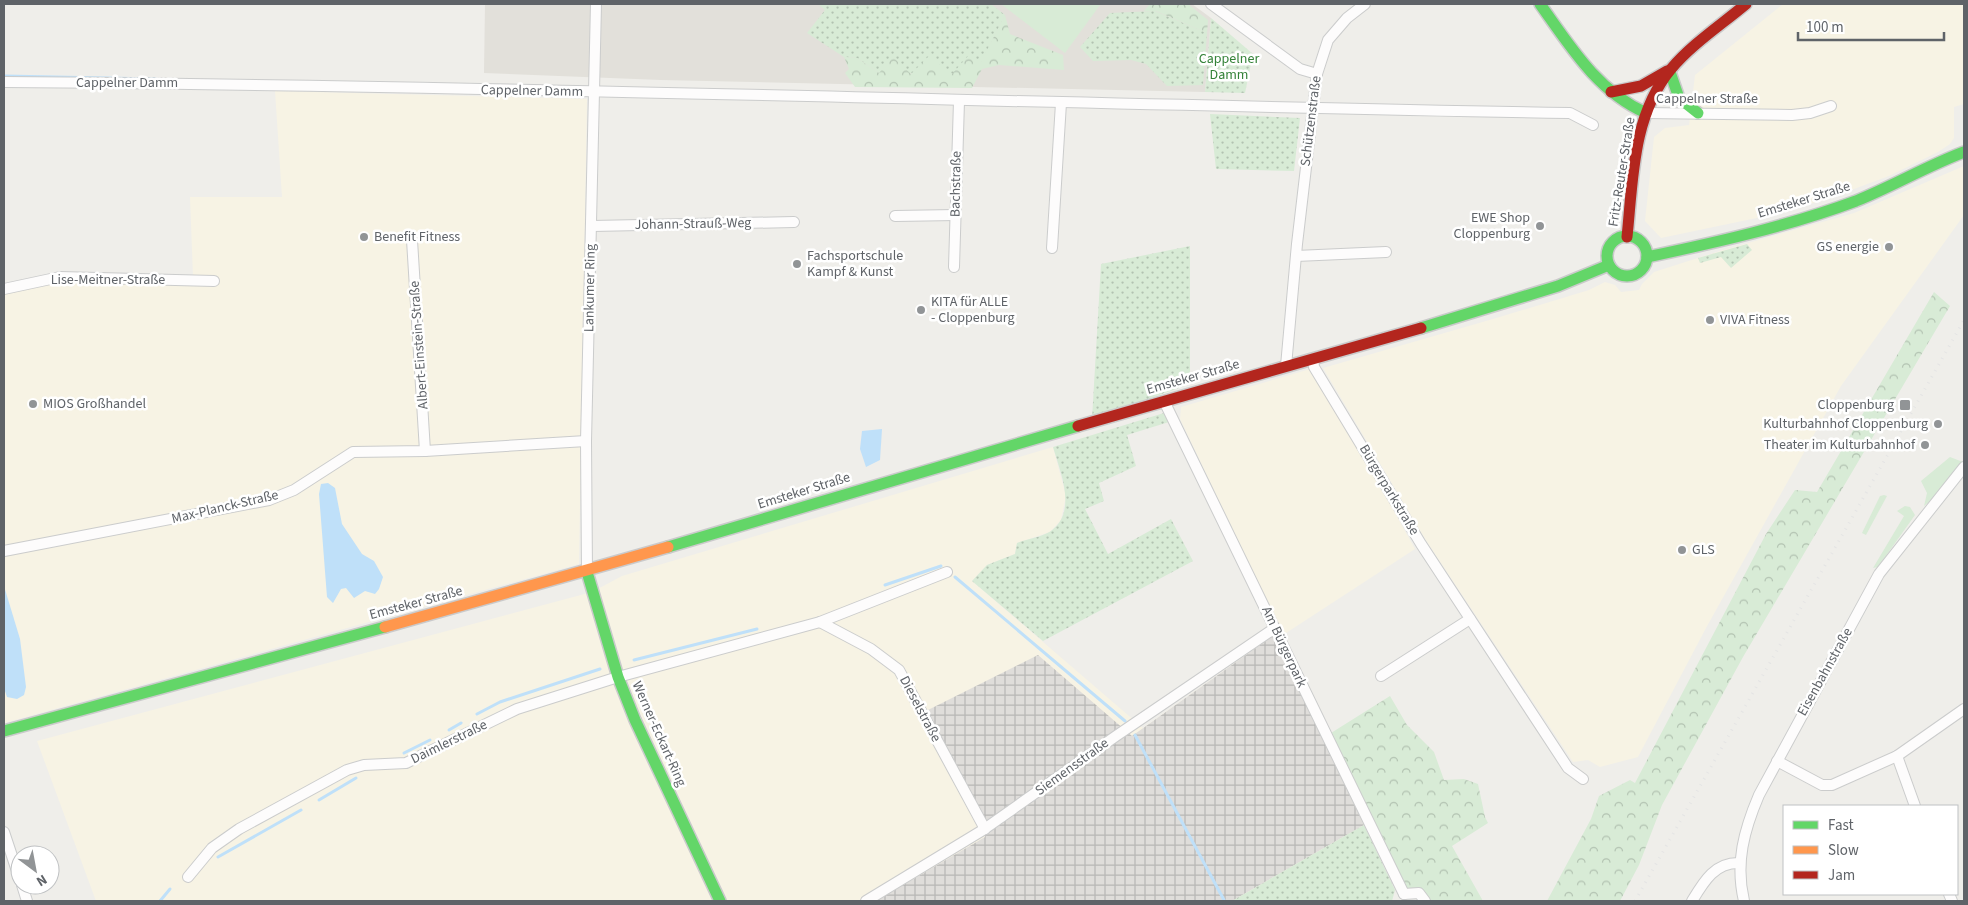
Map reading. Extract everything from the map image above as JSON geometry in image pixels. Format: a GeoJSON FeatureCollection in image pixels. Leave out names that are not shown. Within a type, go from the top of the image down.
{"type":"FeatureCollection","features":[{"type":"Feature","properties":{"kind":"street","name":"Lankumer Ring"},"geometry":{"type":"LineString","coordinates":[[587,572],[586,441],[596,4]]}},
{"type":"Feature","properties":{"kind":"street"},"geometry":{"type":"LineString","coordinates":[[1211,4],[1300,69],[1317,74]]}},
{"type":"Feature","properties":{"kind":"street","name":"Schützenstraße"},"geometry":{"type":"LineString","coordinates":[[1286,366],[1296,256],[1317,74],[1328,40],[1347,18],[1365,4]]}},
{"type":"Feature","properties":{"kind":"street","name":"Cappelner Straße"},"geometry":{"type":"LineString","coordinates":[[1540,4],[1587,68],[1611,92],[1632,108],[1646,113],[1801,114],[1831,106]]}},
{"type":"Feature","properties":{"kind":"street","name":"Fritz-Reuter-Straße"},"geometry":{"type":"LineString","coordinates":[[1627,236],[1638,151],[1646,113],[1653,95],[1673,68],[1746,4]]}},
{"type":"Feature","properties":{"kind":"street"},"geometry":{"type":"LineString","coordinates":[[1611,92],[1642,86],[1673,68],[1679,98],[1698,113]]}},
{"type":"Feature","properties":{"kind":"street","name":"Cappelner Damm"},"geometry":{"type":"LineString","coordinates":[[4,82],[201,84],[1061,104],[1570,113],[1593,125]]}},
{"type":"Feature","properties":{"kind":"street","name":"Bachstraße"},"geometry":{"type":"LineString","coordinates":[[954,267],[959,101]]}},
{"type":"Feature","properties":{"kind":"street"},"geometry":{"type":"LineString","coordinates":[[1052,248],[1061,104]]}},
{"type":"Feature","properties":{"kind":"street","name":"Emsteker Straße"},"geometry":{"type":"LineString","coordinates":[[1647,256],[1708,244],[1841,206],[1882,190],[1964,152]]}},
{"type":"Feature","properties":{"kind":"street"},"geometry":{"type":"LineString","coordinates":[[895,216],[956,215]]}},
{"type":"Feature","properties":{"kind":"street","name":"Johann-Strauß-Weg"},"geometry":{"type":"LineString","coordinates":[[592,226],[794,222]]}},
{"type":"Feature","properties":{"kind":"street"},"geometry":{"type":"LineString","coordinates":[[1627,236],[1639,240],[1647,256],[1643,268],[1634,275],[1622,276],[1609,265],[1607,254],[1611,245],[1619,238],[1627,236]]}},
{"type":"Feature","properties":{"kind":"street","name":"Albert-Einstein-Straße"},"geometry":{"type":"LineString","coordinates":[[412,240],[425,451]]}},
{"type":"Feature","properties":{"kind":"street"},"geometry":{"type":"LineString","coordinates":[[1296,256],[1386,252]]}},
{"type":"Feature","properties":{"kind":"street","name":"Emsteker Straße"},"geometry":{"type":"LineString","coordinates":[[4,731],[587,572],[1164,401],[1479,312],[1558,286],[1609,265]]}},
{"type":"Feature","properties":{"kind":"street","name":"Lise-Meitner-Straße"},"geometry":{"type":"LineString","coordinates":[[4,289],[60,278],[214,281]]}},
{"type":"Feature","properties":{"kind":"street","name":"Bürgerparkstraße"},"geometry":{"type":"LineString","coordinates":[[1313,358],[1314,367],[1421,544],[1568,768],[1583,780]]}},
{"type":"Feature","properties":{"kind":"street","name":"Am Bürgerpark"},"geometry":{"type":"LineString","coordinates":[[1164,401],[1275,628],[1402,898],[1419,893],[1425,901]]}},
{"type":"Feature","properties":{"kind":"street","name":"Max-Planck-Straße"},"geometry":{"type":"LineString","coordinates":[[4,550],[268,500],[294,490],[353,452],[425,451],[586,441]]}},
{"type":"Feature","properties":{"kind":"street","name":"Eisenbahnstraße"},"geometry":{"type":"LineString","coordinates":[[1744,901],[1740,862],[1746,826],[1759,795],[1878,574],[1964,467]]}},
{"type":"Feature","properties":{"kind":"street","name":"Werner-Eckart-Ring"},"geometry":{"type":"LineString","coordinates":[[587,572],[618,677],[635,720],[720,901]]}},
{"type":"Feature","properties":{"kind":"street"},"geometry":{"type":"LineString","coordinates":[[618,677],[820,622],[947,572]]}},
{"type":"Feature","properties":{"kind":"street"},"geometry":{"type":"LineString","coordinates":[[1381,676],[1470,619]]}},
{"type":"Feature","properties":{"kind":"street","name":"Dieselstraße"},"geometry":{"type":"LineString","coordinates":[[820,622],[871,649],[899,670],[985,829]]}},
{"type":"Feature","properties":{"kind":"street","name":"Siemensstraße"},"geometry":{"type":"LineString","coordinates":[[866,901],[985,829],[1116,736],[1275,628]]}},
{"type":"Feature","properties":{"kind":"street","name":"Daimlerstraße"},"geometry":{"type":"LineString","coordinates":[[188,876],[212,848],[239,829],[347,770],[364,765],[406,763],[517,709],[618,677]]}},
{"type":"Feature","properties":{"kind":"street"},"geometry":{"type":"LineString","coordinates":[[1777,761],[1822,785],[1832,785],[1897,756],[1964,709]]}},
{"type":"Feature","properties":{"kind":"street"},"geometry":{"type":"LineString","coordinates":[[1897,756],[1915,805]]}},
{"type":"Feature","properties":{"kind":"street"},"geometry":{"type":"LineString","coordinates":[[4,832],[10,850]]}},
{"type":"Feature","properties":{"kind":"street"},"geometry":{"type":"LineString","coordinates":[[1692,901],[1703,883],[1715,871],[1727,862],[1740,862]]}},
{"type":"Feature","properties":{"kind":"shaded area"},"geometry":{"type":"Polygon","coordinates":[[[485,4],[1192,4],[1211,18],[1205,92],[661,80],[484,73],[485,4]]]}},
{"type":"Feature","properties":{"kind":"shaded area"},"geometry":{"type":"Polygon","coordinates":[[[1783,4],[1964,4],[1964,104],[1954,107],[1954,138],[1950,144],[1938,152],[1889,176],[1827,199],[1771,215],[1661,238],[1645,221],[1654,137],[1665,128],[1689,125],[1695,75],[1783,4]]]}},
{"type":"Feature","properties":{"kind":"shaded area"},"geometry":{"type":"Polygon","coordinates":[[[275,91],[587,99],[579,564],[4,723],[4,285],[60,275],[193,277],[190,197],[282,197],[275,91]]]}},
{"type":"Feature","properties":{"kind":"shaded area"},"geometry":{"type":"Polygon","coordinates":[[[1964,166],[1964,215],[1841,386],[1706,628],[1638,757],[1600,767],[1588,760],[1573,762],[1425,539],[1323,368],[1589,290],[1605,282],[1615,285],[1621,292],[1639,290],[1642,284],[1654,272],[1723,250],[1854,213],[1964,166]]]}},
{"type":"Feature","properties":{"kind":"shaded area"},"geometry":{"type":"Polygon","coordinates":[[[1310,369],[1372,471],[1415,549],[1283,635],[1180,419],[1181,407],[1310,369]]]}},
{"type":"Feature","properties":{"kind":"shaded area"},"geometry":{"type":"Polygon","coordinates":[[[1053,447],[1066,496],[1061,520],[1050,532],[1017,543],[1015,554],[987,565],[972,581],[1143,728],[1274,635],[1364,825],[1232,901],[96,901],[37,741],[592,592],[622,576],[1053,447]]]}},
{"type":"Feature","properties":{"kind":"shaded area"},"geometry":{"type":"Polygon","coordinates":[[[1274,635],[1364,825],[1232,901],[876,901],[985,837],[983,827],[926,711],[1038,655],[1132,736],[1274,635]]]}},
{"type":"Feature","properties":{"kind":"green space"},"geometry":{"type":"Polygon","coordinates":[[[818,4],[991,4],[1005,15],[980,65],[952,74],[879,73],[857,58],[844,57],[807,33],[825,10],[818,4]]]}},
{"type":"Feature","properties":{"kind":"green space"},"geometry":{"type":"Polygon","coordinates":[[[1001,4],[1099,4],[1100,5],[1065,53],[1001,4]]]}},
{"type":"Feature","properties":{"kind":"green space"},"geometry":{"type":"Polygon","coordinates":[[[1150,4],[1188,4],[1208,20],[1207,33],[1156,11],[1144,11],[1150,4]]]}},
{"type":"Feature","properties":{"kind":"green space"},"geometry":{"type":"Polygon","coordinates":[[[1155,11],[1207,33],[1203,85],[1167,86],[1146,64],[1131,60],[1093,61],[1080,47],[1110,13],[1155,11]]]}},
{"type":"Feature","properties":{"kind":"green space"},"geometry":{"type":"Polygon","coordinates":[[[1005,15],[1010,34],[1063,55],[1064,70],[999,65],[982,69],[972,88],[855,87],[845,73],[849,69],[844,57],[857,58],[879,73],[893,57],[911,74],[929,56],[952,74],[969,55],[980,64],[1005,15]]]}},
{"type":"Feature","properties":{"kind":"green space","name":"Cappelner Damm"},"geometry":{"type":"Polygon","coordinates":[[[1211,18],[1253,54],[1245,93],[1205,92],[1211,18]]]}},
{"type":"Feature","properties":{"kind":"green space"},"geometry":{"type":"Polygon","coordinates":[[[1210,114],[1300,118],[1294,171],[1216,169],[1210,114]]]}},
{"type":"Feature","properties":{"kind":"green space"},"geometry":{"type":"Polygon","coordinates":[[[1747,244],[1752,250],[1731,268],[1721,257],[1700,263],[1698,258],[1747,244]]]}},
{"type":"Feature","properties":{"kind":"green space"},"geometry":{"type":"Polygon","coordinates":[[[1190,246],[1190,384],[1092,419],[1101,264],[1190,246]]]}},
{"type":"Feature","properties":{"kind":"green space"},"geometry":{"type":"Polygon","coordinates":[[[1934,292],[1950,306],[1743,657],[1662,805],[1639,865],[1620,901],[1547,901],[1591,819],[1599,796],[1630,780],[1635,783],[1766,534],[1795,490],[1817,492],[1934,292]]]}},
{"type":"Feature","properties":{"kind":"green space"},"geometry":{"type":"Polygon","coordinates":[[[1164,413],[1169,422],[1127,435],[1136,466],[1099,483],[1104,501],[1085,509],[1108,554],[1171,519],[1193,561],[1043,641],[972,581],[987,565],[1015,554],[1017,543],[1047,533],[1059,523],[1064,513],[1065,491],[1053,447],[1164,413]]]}},
{"type":"Feature","properties":{"kind":"green space"},"geometry":{"type":"Polygon","coordinates":[[[1950,457],[1963,462],[1936,496],[1924,506],[1927,493],[1921,481],[1950,457]]]}},
{"type":"Feature","properties":{"kind":"green space"},"geometry":{"type":"Polygon","coordinates":[[[1880,496],[1887,496],[1866,535],[1862,533],[1880,496]]]}},
{"type":"Feature","properties":{"kind":"green space"},"geometry":{"type":"Polygon","coordinates":[[[1905,506],[1910,507],[1915,515],[1878,567],[1873,568],[1904,516],[1897,511],[1905,506]]]}},
{"type":"Feature","properties":{"kind":"green space"},"geometry":{"type":"Polygon","coordinates":[[[1390,696],[1407,725],[1434,752],[1444,780],[1464,779],[1478,784],[1488,823],[1452,846],[1483,901],[1430,901],[1422,889],[1406,889],[1331,733],[1390,696]]]}},
{"type":"Feature","properties":{"kind":"green space"},"geometry":{"type":"Polygon","coordinates":[[[1364,825],[1395,890],[1392,901],[1232,901],[1364,825]]]}},
{"type":"Feature","properties":{"kind":"water"},"geometry":{"type":"Polygon","coordinates":[[[882,429],[880,460],[866,467],[860,449],[862,431],[882,429]]]}},
{"type":"Feature","properties":{"kind":"water"},"geometry":{"type":"Polygon","coordinates":[[[328,483],[335,488],[342,524],[362,554],[374,561],[383,577],[375,594],[365,591],[354,598],[346,588],[341,589],[333,603],[327,597],[319,494],[321,484],[328,483]]]}},
{"type":"Feature","properties":{"kind":"water"},"geometry":{"type":"Polygon","coordinates":[[[4,586],[20,639],[26,687],[24,695],[17,699],[7,697],[4,688],[4,586]]]}},
{"type":"Feature","properties":{"kind":"waterway"},"geometry":{"type":"LineString","coordinates":[[4,76],[156,79]]}},
{"type":"Feature","properties":{"kind":"waterway"},"geometry":{"type":"LineString","coordinates":[[885,585],[941,566]]}},
{"type":"Feature","properties":{"kind":"waterway"},"geometry":{"type":"LineString","coordinates":[[955,577],[1125,721]]}},
{"type":"Feature","properties":{"kind":"waterway"},"geometry":{"type":"LineString","coordinates":[[634,660],[757,629]]}},
{"type":"Feature","properties":{"kind":"waterway"},"geometry":{"type":"LineString","coordinates":[[477,714],[500,702],[600,669]]}},
{"type":"Feature","properties":{"kind":"waterway"},"geometry":{"type":"LineString","coordinates":[[449,730],[461,723]]}},
{"type":"Feature","properties":{"kind":"waterway"},"geometry":{"type":"LineString","coordinates":[[1135,735],[1224,900]]}},
{"type":"Feature","properties":{"kind":"waterway"},"geometry":{"type":"LineString","coordinates":[[404,753],[430,740]]}},
{"type":"Feature","properties":{"kind":"waterway"},"geometry":{"type":"LineString","coordinates":[[319,800],[356,778]]}},
{"type":"Feature","properties":{"kind":"waterway"},"geometry":{"type":"LineString","coordinates":[[218,857],[301,810]]}},
{"type":"Feature","properties":{"kind":"waterway"},"geometry":{"type":"LineString","coordinates":[[160,901],[170,889]]}},
{"type":"Feature","properties":{"kind":"railway"},"geometry":{"type":"LineString","coordinates":[[1635,901],[1964,320]]}},
{"type":"Feature","properties":{"kind":"traffic: fast"},"geometry":{"type":"LineString","coordinates":[[1540,4],[1574,51],[1599,80],[1613,93],[1646,113]]}},
{"type":"Feature","properties":{"kind":"traffic: fast"},"geometry":{"type":"LineString","coordinates":[[1670,72],[1679,98],[1698,113]]}},
{"type":"Feature","properties":{"kind":"traffic: fast"},"geometry":{"type":"LineString","coordinates":[[1647,257],[1753,233],[1831,210],[1870,195],[1964,152]]}},
{"type":"Feature","properties":{"kind":"traffic: fast"},"geometry":{"type":"LineString","coordinates":[[1627,236],[1641,242],[1647,256],[1641,270],[1627,276],[1613,270],[1607,256],[1613,242],[1627,236]]}},
{"type":"Feature","properties":{"kind":"traffic: fast"},"geometry":{"type":"LineString","coordinates":[[1421,328],[1558,286],[1609,265]]}},
{"type":"Feature","properties":{"kind":"traffic: fast"},"geometry":{"type":"LineString","coordinates":[[668,547],[1078,426]]}},
{"type":"Feature","properties":{"kind":"traffic: fast"},"geometry":{"type":"LineString","coordinates":[[587,572],[618,677],[635,720],[720,901]]}},
{"type":"Feature","properties":{"kind":"traffic: fast"},"geometry":{"type":"LineString","coordinates":[[4,731],[385,627]]}},
{"type":"Feature","properties":{"kind":"traffic: slow"},"geometry":{"type":"LineString","coordinates":[[385,627],[668,547]]}},
{"type":"Feature","properties":{"kind":"traffic: jam"},"geometry":{"type":"LineString","coordinates":[[1627,237],[1637,149],[1649,107],[1658,87],[1671,69],[1688,51],[1746,4]]}},
{"type":"Feature","properties":{"kind":"traffic: jam"},"geometry":{"type":"LineString","coordinates":[[1611,92],[1641,86],[1667,71]]}},
{"type":"Feature","properties":{"kind":"traffic: jam"},"geometry":{"type":"LineString","coordinates":[[1078,426],[1421,328]]}},
{"type":"Feature","properties":{"kind":"place","name":"EWE Shop Cloppenburg"},"geometry":{"type":"Point","coordinates":[1540,226]}},
{"type":"Feature","properties":{"kind":"place","name":"Benefit Fitness"},"geometry":{"type":"Point","coordinates":[364,237]}},
{"type":"Feature","properties":{"kind":"place","name":"GS energie"},"geometry":{"type":"Point","coordinates":[1889,247]}},
{"type":"Feature","properties":{"kind":"place","name":"Fachsportschule Kampf & Kunst"},"geometry":{"type":"Point","coordinates":[797,264]}},
{"type":"Feature","properties":{"kind":"place","name":"KITA für ALLE - Cloppenburg"},"geometry":{"type":"Point","coordinates":[921,310]}},
{"type":"Feature","properties":{"kind":"place","name":"VIVA Fitness"},"geometry":{"type":"Point","coordinates":[1710,320]}},
{"type":"Feature","properties":{"kind":"place","name":"MIOS Großhandel"},"geometry":{"type":"Point","coordinates":[33,404]}},
{"type":"Feature","properties":{"kind":"place","name":"Cloppenburg"},"geometry":{"type":"Point","coordinates":[1905,405]}},
{"type":"Feature","properties":{"kind":"place","name":"Kulturbahnhof Cloppenburg"},"geometry":{"type":"Point","coordinates":[1938,424]}},
{"type":"Feature","properties":{"kind":"place","name":"Theater im Kulturbahnhof"},"geometry":{"type":"Point","coordinates":[1925,445]}},
{"type":"Feature","properties":{"kind":"place","name":"GLS"},"geometry":{"type":"Point","coordinates":[1682,550]}}]}
